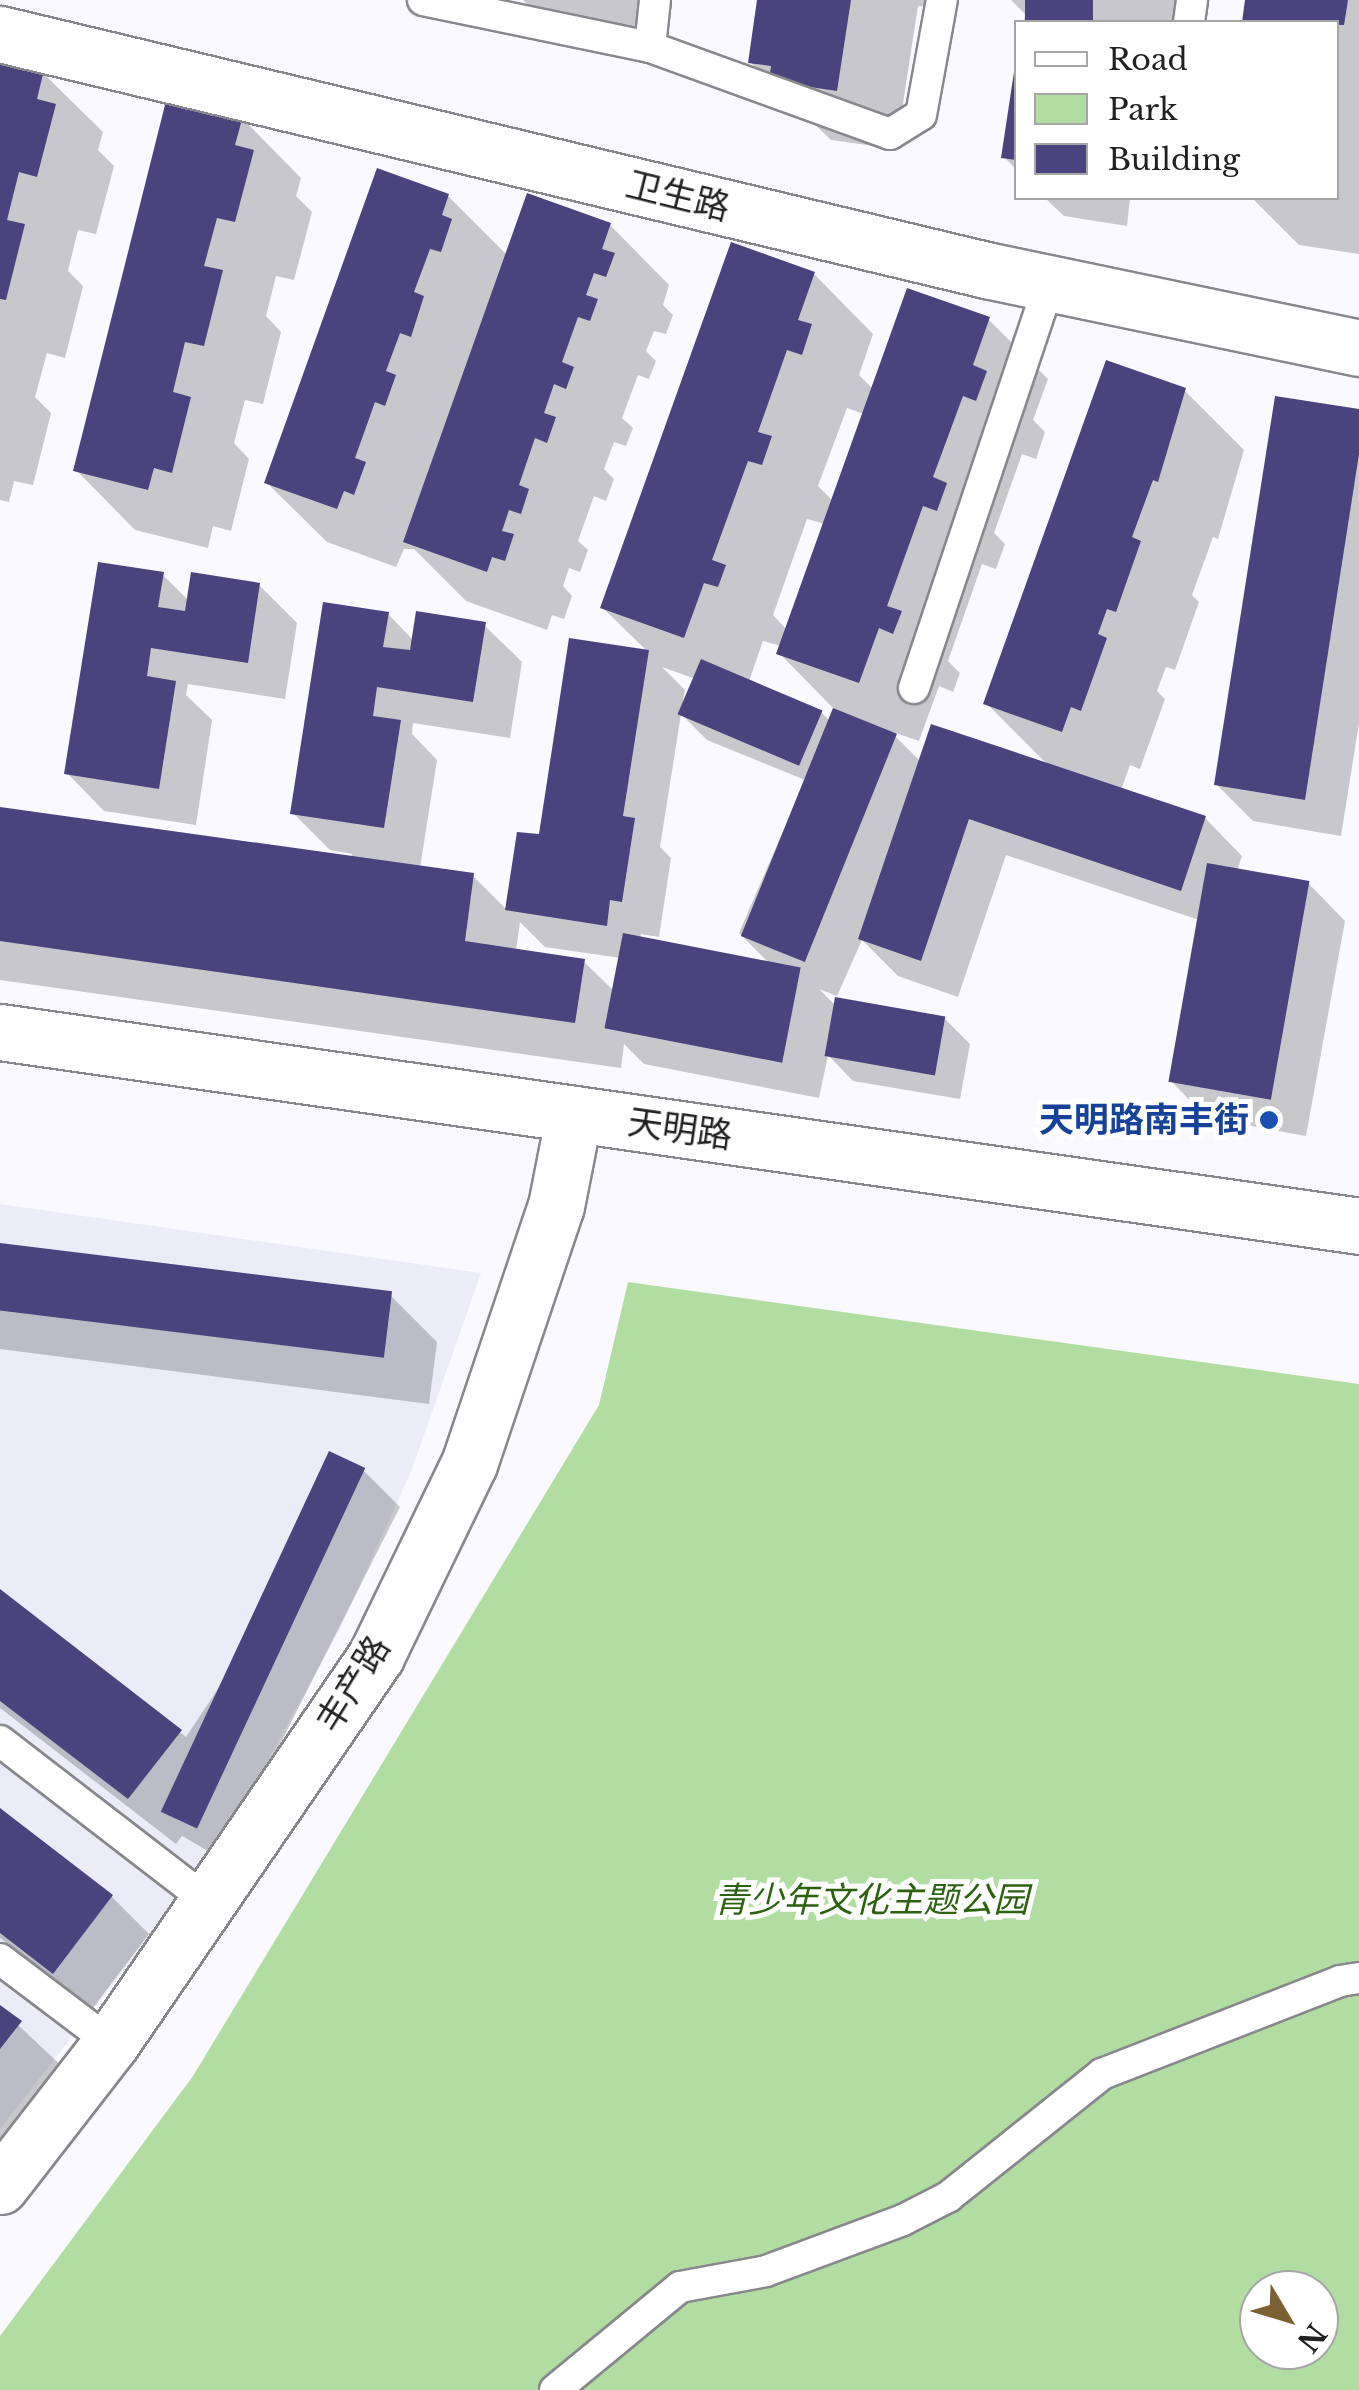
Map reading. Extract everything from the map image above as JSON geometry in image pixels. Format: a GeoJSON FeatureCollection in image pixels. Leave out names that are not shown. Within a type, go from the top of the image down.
{"type":"FeatureCollection","features":[{"type":"Feature","properties":{"kind":"street","name":"卫生路"},"geometry":{"type":"LineString","coordinates":[[0,34],[1049,284],[1359,348]]}},
{"type":"Feature","properties":{"kind":"street","name":"天明路"},"geometry":{"type":"LineString","coordinates":[[0,1032],[1359,1226]]}},
{"type":"Feature","properties":{"kind":"street","name":"丰产路"},"geometry":{"type":"LineString","coordinates":[[0,2186],[111,2043],[376,1656],[469,1464],[556,1206],[574,1114]]}},
{"type":"Feature","properties":{"kind":"lane"},"geometry":{"type":"LineString","coordinates":[[422,0],[650,47],[890,134],[921,115],[942,0]]}},
{"type":"Feature","properties":{"kind":"lane"},"geometry":{"type":"LineString","coordinates":[[650,47],[655,0]]}},
{"type":"Feature","properties":{"kind":"lane"},"geometry":{"type":"LineString","coordinates":[[914,688],[1049,284]]}},
{"type":"Feature","properties":{"kind":"lane"},"geometry":{"type":"LineString","coordinates":[[0,1741],[208,1901]]}},
{"type":"Feature","properties":{"kind":"lane"},"geometry":{"type":"LineString","coordinates":[[0,1960],[111,2043]]}},
{"type":"Feature","properties":{"kind":"lane"},"geometry":{"type":"LineString","coordinates":[[555,2390],[680,2287],[766,2271],[903,2220],[948,2196],[1102,2074],[1340,1980],[1359,1978]]}},
{"type":"Feature","properties":{"kind":"shaded area"},"geometry":{"type":"Polygon","coordinates":[[[0,1204],[481,1273],[412,1469],[341,1627],[264,1767],[192,1883],[0,2129],[0,1204]]]}},
{"type":"Feature","properties":{"kind":"green space","name":"青少年文化主题公园"},"geometry":{"type":"Polygon","coordinates":[[[628,1282],[1359,1384],[1359,2390],[0,2390],[0,2336],[193,2076],[599,1405],[628,1282]]]}},
{"type":"Feature","properties":{"kind":"building"},"geometry":{"type":"Polygon","coordinates":[[[757,0],[851,0],[837,91],[769,81],[771,66],[748,63],[757,0]]]}},
{"type":"Feature","properties":{"kind":"building"},"geometry":{"type":"Polygon","coordinates":[[[1025,0],[1093,0],[1093,20],[1025,20],[1025,0]]]}},
{"type":"Feature","properties":{"kind":"building"},"geometry":{"type":"Polygon","coordinates":[[[1245,0],[1348,0],[1344,25],[1339,25],[1339,20],[1242,20],[1245,0]]]}},
{"type":"Feature","properties":{"kind":"building"},"geometry":{"type":"Polygon","coordinates":[[[0,59],[44,70],[37,99],[56,104],[37,177],[19,172],[7,220],[25,224],[6,300],[0,299],[0,59]]]}},
{"type":"Feature","properties":{"kind":"building"},"geometry":{"type":"Polygon","coordinates":[[[1014,72],[1014,160],[1001,158],[1014,72]]]}},
{"type":"Feature","properties":{"kind":"building"},"geometry":{"type":"Polygon","coordinates":[[[167,97],[243,116],[235,145],[254,150],[235,222],[217,218],[204,266],[223,270],[204,346],[185,342],[173,392],[191,397],[172,473],[154,468],[148,490],[73,471],[167,97]]]}},
{"type":"Feature","properties":{"kind":"building"},"geometry":{"type":"Polygon","coordinates":[[[377,168],[449,194],[442,215],[452,219],[441,252],[430,249],[414,292],[424,296],[411,337],[400,333],[386,371],[396,375],[385,406],[375,402],[355,458],[366,462],[354,495],[344,491],[337,509],[264,483],[377,168]]]}},
{"type":"Feature","properties":{"kind":"building"},"geometry":{"type":"Polygon","coordinates":[[[527,193],[611,223],[602,249],[615,253],[606,277],[594,273],[586,295],[598,299],[590,321],[578,317],[562,362],[574,367],[566,389],[554,384],[544,413],[556,417],[547,443],[535,438],[519,485],[529,489],[521,514],[509,510],[502,531],[514,534],[505,561],[492,557],[487,572],[403,542],[527,193]]]}},
{"type":"Feature","properties":{"kind":"building"},"geometry":{"type":"Polygon","coordinates":[[[731,242],[815,272],[798,320],[812,324],[802,355],[787,350],[758,432],[772,436],[762,465],[748,461],[712,560],[726,565],[718,587],[704,583],[684,638],[600,608],[731,242]]]}},
{"type":"Feature","properties":{"kind":"building"},"geometry":{"type":"Polygon","coordinates":[[[907,288],[990,317],[973,365],[987,371],[976,401],[963,396],[933,477],[947,483],[937,511],[923,506],[887,606],[902,611],[893,634],[879,628],[859,683],[776,654],[907,288]]]}},
{"type":"Feature","properties":{"kind":"building"},"geometry":{"type":"Polygon","coordinates":[[[1106,360],[1186,388],[1158,482],[1153,480],[1132,537],[1141,541],[1116,612],[1107,609],[1098,634],[1107,638],[1081,711],[1071,707],[1062,732],[983,704],[1106,360]]]}},
{"type":"Feature","properties":{"kind":"building"},"geometry":{"type":"Polygon","coordinates":[[[1275,396],[1359,409],[1359,454],[1305,800],[1214,785],[1275,396]]]}},
{"type":"Feature","properties":{"kind":"building"},"geometry":{"type":"Polygon","coordinates":[[[98,562],[164,572],[158,607],[185,611],[191,572],[260,583],[248,663],[151,648],[147,676],[176,681],[159,789],[64,774],[98,562]]]}},
{"type":"Feature","properties":{"kind":"building"},"geometry":{"type":"Polygon","coordinates":[[[323,602],[389,612],[383,647],[410,650],[416,611],[486,622],[473,702],[377,687],[373,716],[401,720],[384,828],[290,814],[323,602]]]}},
{"type":"Feature","properties":{"kind":"building"},"geometry":{"type":"Polygon","coordinates":[[[569,638],[649,650],[623,816],[635,818],[622,902],[610,900],[607,926],[505,910],[517,832],[539,834],[569,638]]]}},
{"type":"Feature","properties":{"kind":"building"},"geometry":{"type":"Polygon","coordinates":[[[701,659],[823,711],[799,766],[678,714],[701,659]]]}},
{"type":"Feature","properties":{"kind":"building"},"geometry":{"type":"Polygon","coordinates":[[[833,708],[897,734],[805,962],[741,936],[833,708]]]}},
{"type":"Feature","properties":{"kind":"building"},"geometry":{"type":"Polygon","coordinates":[[[931,724],[1206,816],[1181,891],[969,819],[921,961],[858,939],[931,724]]]}},
{"type":"Feature","properties":{"kind":"building"},"geometry":{"type":"Polygon","coordinates":[[[0,807],[474,873],[465,941],[585,959],[575,1023],[0,941],[0,807]]]}},
{"type":"Feature","properties":{"kind":"building"},"geometry":{"type":"Polygon","coordinates":[[[1207,863],[1309,881],[1271,1100],[1168,1082],[1207,863]]]}},
{"type":"Feature","properties":{"kind":"building"},"geometry":{"type":"Polygon","coordinates":[[[623,933],[801,968],[782,1063],[604,1028],[623,933]]]}},
{"type":"Feature","properties":{"kind":"building"},"geometry":{"type":"Polygon","coordinates":[[[835,997],[945,1016],[935,1076],[825,1056],[835,997]]]}},
{"type":"Feature","properties":{"kind":"building"},"geometry":{"type":"Polygon","coordinates":[[[0,1243],[392,1291],[384,1358],[0,1311],[0,1243]]]}},
{"type":"Feature","properties":{"kind":"building"},"geometry":{"type":"Polygon","coordinates":[[[329,1451],[365,1468],[197,1829],[161,1812],[329,1451]]]}},
{"type":"Feature","properties":{"kind":"building"},"geometry":{"type":"Polygon","coordinates":[[[0,1589],[182,1730],[128,1799],[0,1701],[0,1589]]]}},
{"type":"Feature","properties":{"kind":"building"},"geometry":{"type":"Polygon","coordinates":[[[0,1808],[113,1895],[53,1974],[0,1933],[0,1808]]]}},
{"type":"Feature","properties":{"kind":"building"},"geometry":{"type":"Polygon","coordinates":[[[0,2005],[22,2021],[0,2049],[0,2005]]]}},
{"type":"Feature","properties":{"kind":"place","name":"天明路南丰街"},"geometry":{"type":"Point","coordinates":[1269,1120]}}]}
